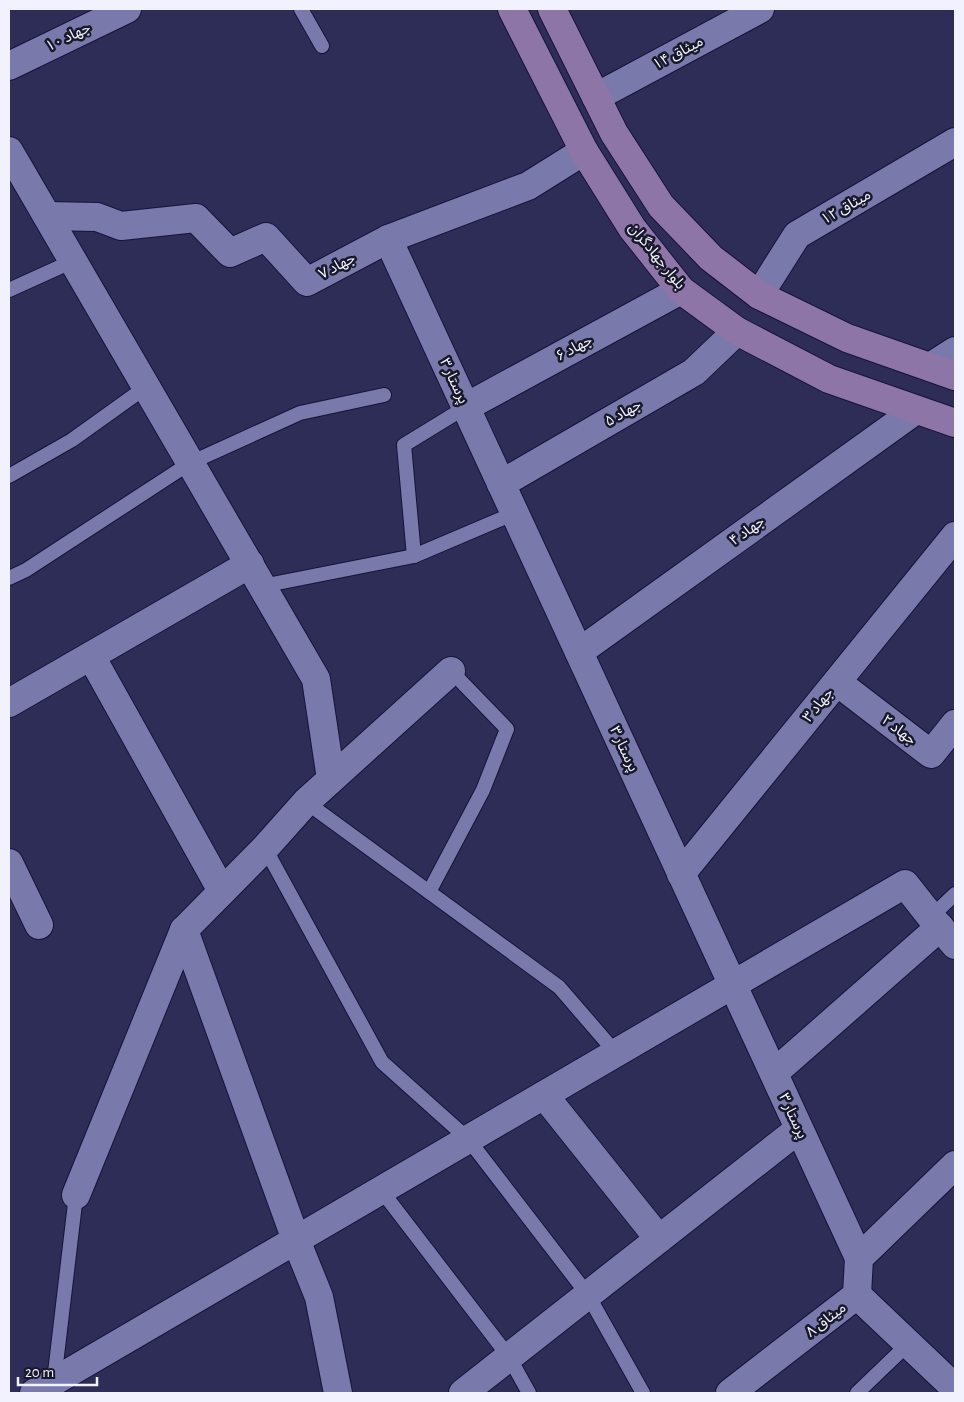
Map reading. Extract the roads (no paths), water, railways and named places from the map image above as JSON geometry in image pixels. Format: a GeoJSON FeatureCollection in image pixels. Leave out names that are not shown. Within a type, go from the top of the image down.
{"type":"FeatureCollection","features":[{"type":"Feature","properties":{"kind":"main road","name":"بلوار جهادگران"},"geometry":{"type":"LineString","coordinates":[[512,9],[584,151],[632,228],[682,290],[737,331],[829,379],[955,423]]}},
{"type":"Feature","properties":{"kind":"main road"},"geometry":{"type":"LineString","coordinates":[[552,9],[614,133],[661,206],[711,258],[759,295],[847,338],[955,376]]}},
{"type":"Feature","properties":{"kind":"main road"},"geometry":{"type":"LineString","coordinates":[[737,331],[759,295]]}},
{"type":"Feature","properties":{"kind":"street","name":"جهاد ۱۰"},"geometry":{"type":"LineString","coordinates":[[9,66],[127,9]]}},
{"type":"Feature","properties":{"kind":"street","name":"میثاق ۱۴"},"geometry":{"type":"LineString","coordinates":[[596,97],[760,9]]}},
{"type":"Feature","properties":{"kind":"street","name":"میثاق ۱۲"},"geometry":{"type":"LineString","coordinates":[[759,295],[797,235],[955,142]]}},
{"type":"Feature","properties":{"kind":"street"},"geometry":{"type":"LineString","coordinates":[[9,151],[316,679],[331,779]]}},
{"type":"Feature","properties":{"kind":"street","name":"جهاد ۷"},"geometry":{"type":"LineString","coordinates":[[47,216],[97,216],[120,226],[196,218],[230,253],[266,238],[306,282],[388,239],[528,186],[584,151]]}},
{"type":"Feature","properties":{"kind":"street","name":"پرستار ۳"},"geometry":{"type":"LineString","coordinates":[[388,239],[859,1258]]}},
{"type":"Feature","properties":{"kind":"street","name":"جهاد ۶"},"geometry":{"type":"LineString","coordinates":[[466,407],[682,290]]}},
{"type":"Feature","properties":{"kind":"street","name":"جهاد ۵"},"geometry":{"type":"LineString","coordinates":[[501,484],[694,372],[737,331]]}},
{"type":"Feature","properties":{"kind":"street"},"geometry":{"type":"LineString","coordinates":[[930,367],[955,351]]}},
{"type":"Feature","properties":{"kind":"street","name":"جهاد ۴"},"geometry":{"type":"LineString","coordinates":[[579,652],[916,410]]}},
{"type":"Feature","properties":{"kind":"street","name":"جهاد ۳"},"geometry":{"type":"LineString","coordinates":[[682,874],[955,536]]}},
{"type":"Feature","properties":{"kind":"street"},"geometry":{"type":"LineString","coordinates":[[9,703],[91,656],[256,575]]}},
{"type":"Feature","properties":{"kind":"street"},"geometry":{"type":"LineString","coordinates":[[91,656],[222,891]]}},
{"type":"Feature","properties":{"kind":"street"},"geometry":{"type":"LineString","coordinates":[[76,1195],[184,930],[306,802],[451,671]]}},
{"type":"Feature","properties":{"kind":"street","name":"جهاد ۲"},"geometry":{"type":"LineString","coordinates":[[837,682],[931,754],[955,724]]}},
{"type":"Feature","properties":{"kind":"street"},"geometry":{"type":"LineString","coordinates":[[9,863],[39,925]]}},
{"type":"Feature","properties":{"kind":"street"},"geometry":{"type":"LineString","coordinates":[[44,1388],[905,884],[942,930],[774,1073]]}},
{"type":"Feature","properties":{"kind":"street"},"geometry":{"type":"LineString","coordinates":[[184,930],[296,1240],[319,1297],[335,1392]]}},
{"type":"Feature","properties":{"kind":"street"},"geometry":{"type":"LineString","coordinates":[[544,1095],[659,1239]]}},
{"type":"Feature","properties":{"kind":"street"},"geometry":{"type":"LineString","coordinates":[[463,1393],[799,1129]]}},
{"type":"Feature","properties":{"kind":"street"},"geometry":{"type":"LineString","coordinates":[[859,1258],[955,1165]]}},
{"type":"Feature","properties":{"kind":"street","name":"میثاق ۸"},"geometry":{"type":"LineString","coordinates":[[730,1393],[857,1295],[859,1258]]}},
{"type":"Feature","properties":{"kind":"street"},"geometry":{"type":"LineString","coordinates":[[857,1295],[955,1388]]}},
{"type":"Feature","properties":{"kind":"lane"},"geometry":{"type":"LineString","coordinates":[[301,9],[322,46]]}},
{"type":"Feature","properties":{"kind":"lane"},"geometry":{"type":"LineString","coordinates":[[9,290],[73,262]]}},
{"type":"Feature","properties":{"kind":"lane"},"geometry":{"type":"LineString","coordinates":[[9,476],[72,440],[146,387]]}},
{"type":"Feature","properties":{"kind":"lane"},"geometry":{"type":"LineString","coordinates":[[9,578],[26,570],[190,463],[300,413],[384,395]]}},
{"type":"Feature","properties":{"kind":"lane"},"geometry":{"type":"LineString","coordinates":[[414,556],[404,445],[466,407]]}},
{"type":"Feature","properties":{"kind":"lane"},"geometry":{"type":"LineString","coordinates":[[256,575],[414,556],[515,513]]}},
{"type":"Feature","properties":{"kind":"lane"},"geometry":{"type":"LineString","coordinates":[[429,892],[483,790],[507,729],[451,671]]}},
{"type":"Feature","properties":{"kind":"lane"},"geometry":{"type":"LineString","coordinates":[[306,802],[559,987],[616,1053]]}},
{"type":"Feature","properties":{"kind":"lane"},"geometry":{"type":"LineString","coordinates":[[264,848],[382,1062],[468,1139],[588,1295],[643,1393]]}},
{"type":"Feature","properties":{"kind":"lane"},"geometry":{"type":"LineString","coordinates":[[942,930],[955,894]]}},
{"type":"Feature","properties":{"kind":"lane"},"geometry":{"type":"LineString","coordinates":[[382,1190],[509,1357],[530,1393]]}},
{"type":"Feature","properties":{"kind":"lane"},"geometry":{"type":"LineString","coordinates":[[44,1388],[76,1195]]}},
{"type":"Feature","properties":{"kind":"lane"},"geometry":{"type":"LineString","coordinates":[[857,1393],[908,1344]]}}]}
